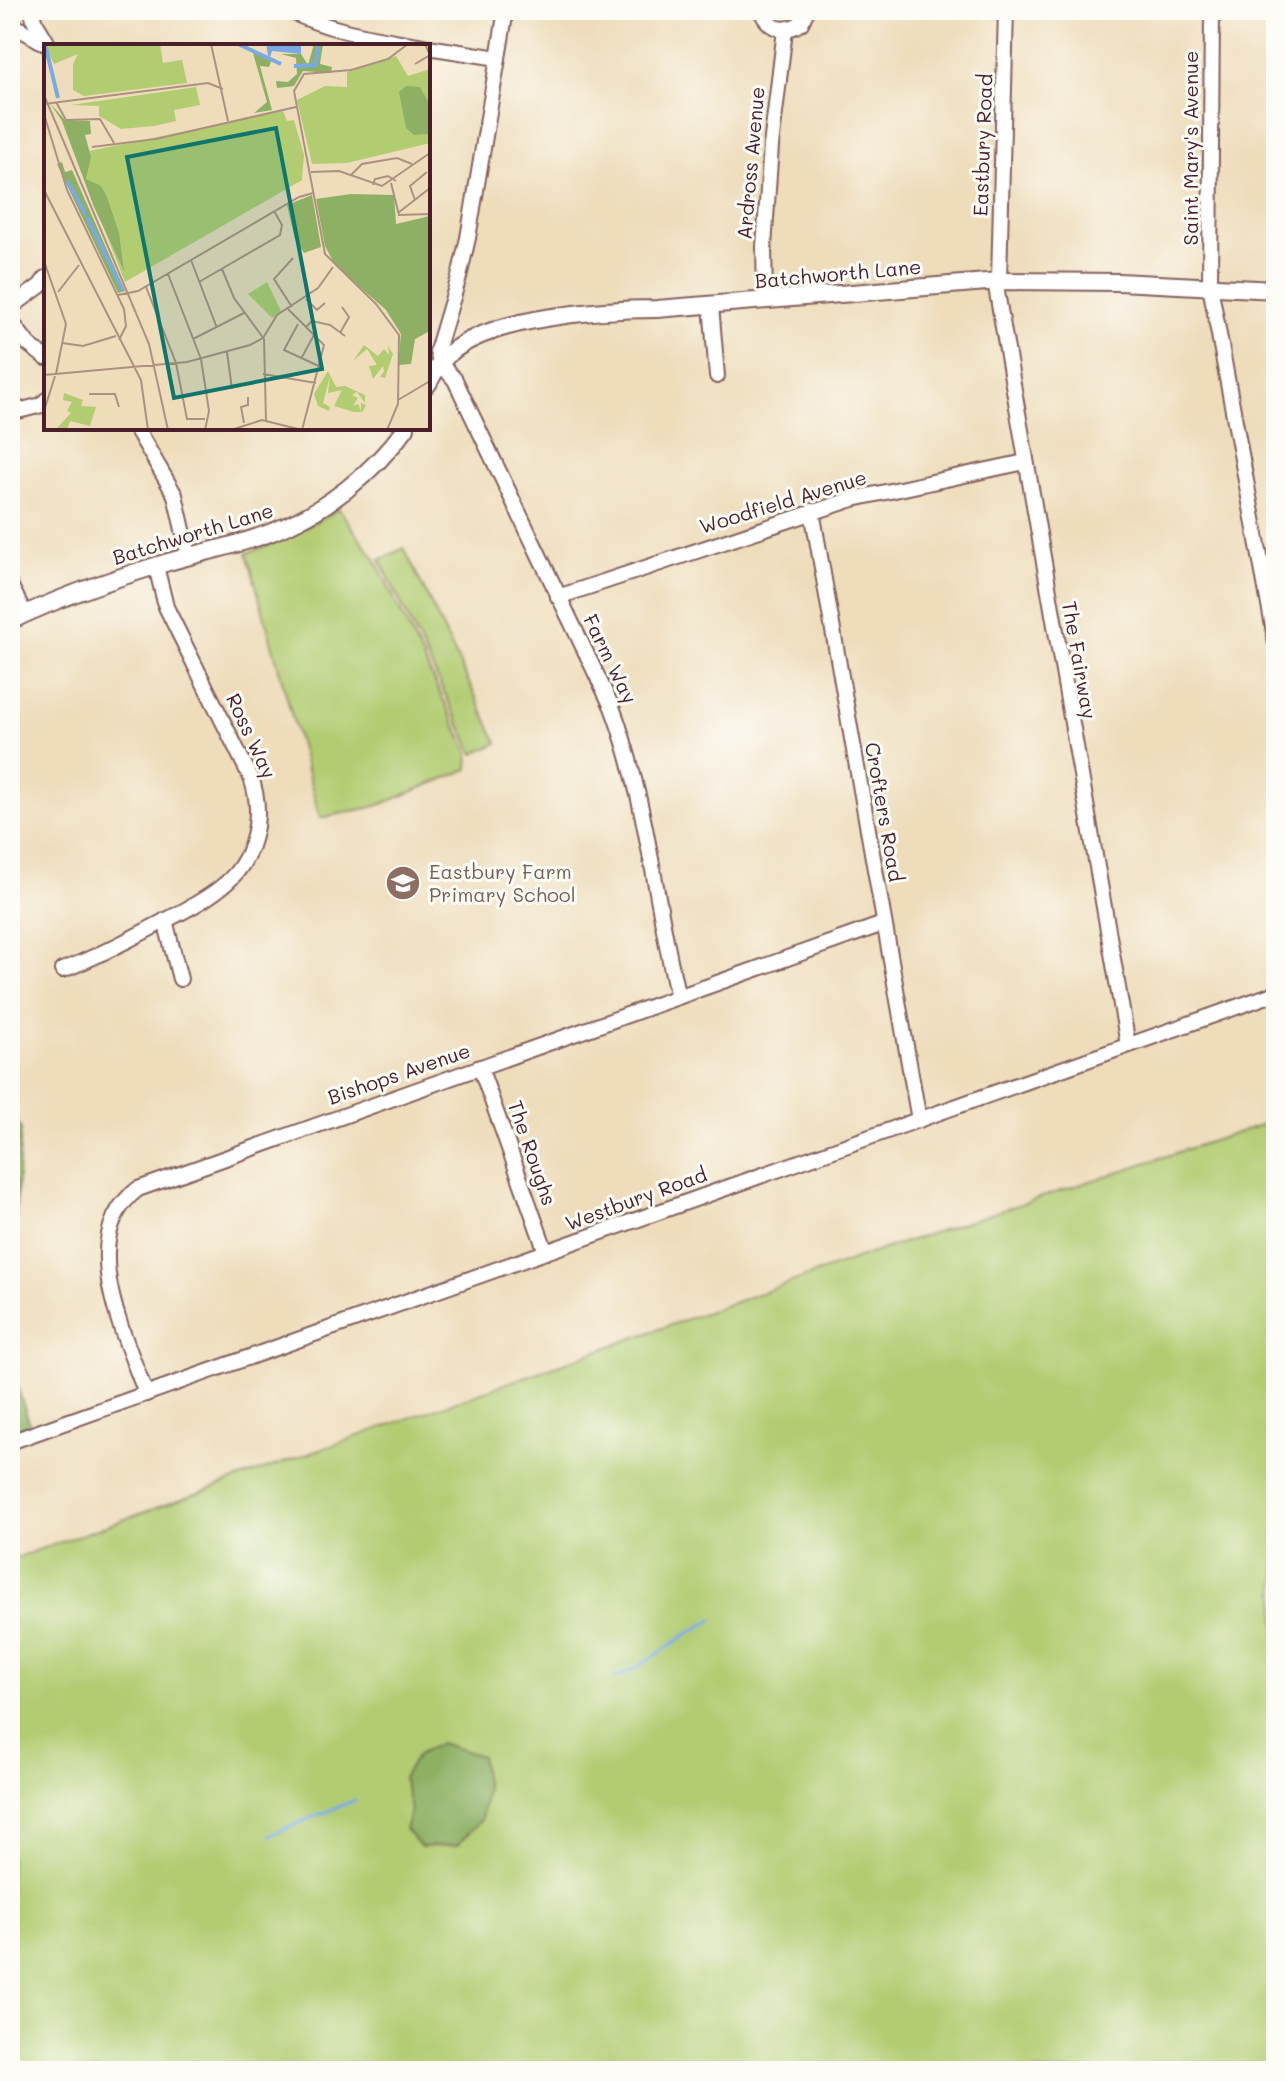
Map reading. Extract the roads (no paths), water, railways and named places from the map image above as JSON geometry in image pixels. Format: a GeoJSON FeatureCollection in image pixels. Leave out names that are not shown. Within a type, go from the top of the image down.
{"type":"FeatureCollection","features":[{"type":"Feature","properties":{"kind":"street"},"geometry":{"type":"LineString","coordinates":[[15,10],[10,21],[46,44]]}},
{"type":"Feature","properties":{"kind":"street"},"geometry":{"type":"LineString","coordinates":[[32,10],[34,20],[48,44]]}},
{"type":"Feature","properties":{"kind":"street"},"geometry":{"type":"LineString","coordinates":[[288,10],[345,32],[414,44]]}},
{"type":"Feature","properties":{"kind":"street"},"geometry":{"type":"LineString","coordinates":[[440,363],[436,347],[468,238],[506,10]]}},
{"type":"Feature","properties":{"kind":"street"},"geometry":{"type":"LineString","coordinates":[[761,10],[765,21],[774,28],[785,30],[801,23],[807,10]]}},
{"type":"Feature","properties":{"kind":"street","name":"Eastbury Road"},"geometry":{"type":"LineString","coordinates":[[997,281],[1006,10]]}},
{"type":"Feature","properties":{"kind":"street","name":"Saint Mary's Avenue"},"geometry":{"type":"LineString","coordinates":[[1212,10],[1210,286],[1276,643]]}},
{"type":"Feature","properties":{"kind":"street","name":"Ardross Avenue"},"geometry":{"type":"LineString","coordinates":[[765,300],[765,233],[785,30]]}},
{"type":"Feature","properties":{"kind":"street"},"geometry":{"type":"LineString","coordinates":[[430,47],[498,58]]}},
{"type":"Feature","properties":{"kind":"street"},"geometry":{"type":"LineString","coordinates":[[10,308],[44,281]]}},
{"type":"Feature","properties":{"kind":"street","name":"Batchworth Lane"},"geometry":{"type":"LineString","coordinates":[[430,380],[440,363],[470,340],[505,328],[610,309],[711,305],[997,281],[1119,282],[1276,290]]}},
{"type":"Feature","properties":{"kind":"street","name":"The Fairway"},"geometry":{"type":"LineString","coordinates":[[997,281],[1025,462],[1128,1045]]}},
{"type":"Feature","properties":{"kind":"street"},"geometry":{"type":"LineString","coordinates":[[711,305],[717,376]]}},
{"type":"Feature","properties":{"kind":"street"},"geometry":{"type":"LineString","coordinates":[[10,320],[28,344],[44,356]]}},
{"type":"Feature","properties":{"kind":"street","name":"Farm Way"},"geometry":{"type":"LineString","coordinates":[[440,363],[455,380],[612,707],[623,736],[640,803],[678,997]]}},
{"type":"Feature","properties":{"kind":"street"},"geometry":{"type":"LineString","coordinates":[[10,413],[44,402]]}},
{"type":"Feature","properties":{"kind":"street"},"geometry":{"type":"LineString","coordinates":[[137,430],[175,495],[189,556]]}},
{"type":"Feature","properties":{"kind":"street","name":"Batchworth Lane"},"geometry":{"type":"LineString","coordinates":[[18,618],[82,590],[271,533],[312,513],[365,474],[404,430]]}},
{"type":"Feature","properties":{"kind":"street","name":"Woodfield Avenue"},"geometry":{"type":"LineString","coordinates":[[558,597],[812,511],[892,489],[1025,462]]}},
{"type":"Feature","properties":{"kind":"street","name":"Crofters Road"},"geometry":{"type":"LineString","coordinates":[[812,511],[919,1120]]}},
{"type":"Feature","properties":{"kind":"street","name":"Ross Way"},"geometry":{"type":"LineString","coordinates":[[62,970],[108,951],[220,888],[228,881],[254,840],[258,812],[255,789],[166,607],[156,566]]}},
{"type":"Feature","properties":{"kind":"street"},"geometry":{"type":"LineString","coordinates":[[10,585],[18,618]]}},
{"type":"Feature","properties":{"kind":"street"},"geometry":{"type":"LineString","coordinates":[[165,920],[180,979]]}},
{"type":"Feature","properties":{"kind":"street","name":"Bishops Avenue"},"geometry":{"type":"LineString","coordinates":[[146,1394],[107,1276],[106,1262],[118,1209],[123,1201],[148,1184],[883,924]]}},
{"type":"Feature","properties":{"kind":"street","name":"Westbury Road"},"geometry":{"type":"LineString","coordinates":[[10,1442],[1276,993]]}},
{"type":"Feature","properties":{"kind":"street","name":"The Roughs"},"geometry":{"type":"LineString","coordinates":[[480,1067],[546,1252]]}},
{"type":"Feature","properties":{"kind":"waterway"},"geometry":{"type":"LineString","coordinates":[[614,1678],[640,1666],[713,1620]]}},
{"type":"Feature","properties":{"kind":"waterway"},"geometry":{"type":"LineString","coordinates":[[270,1835],[355,1800]]}},
{"type":"Feature","properties":{"kind":"place","name":"Eastbury Farm Primary School"},"geometry":{"type":"Point","coordinates":[403,883]}}]}
